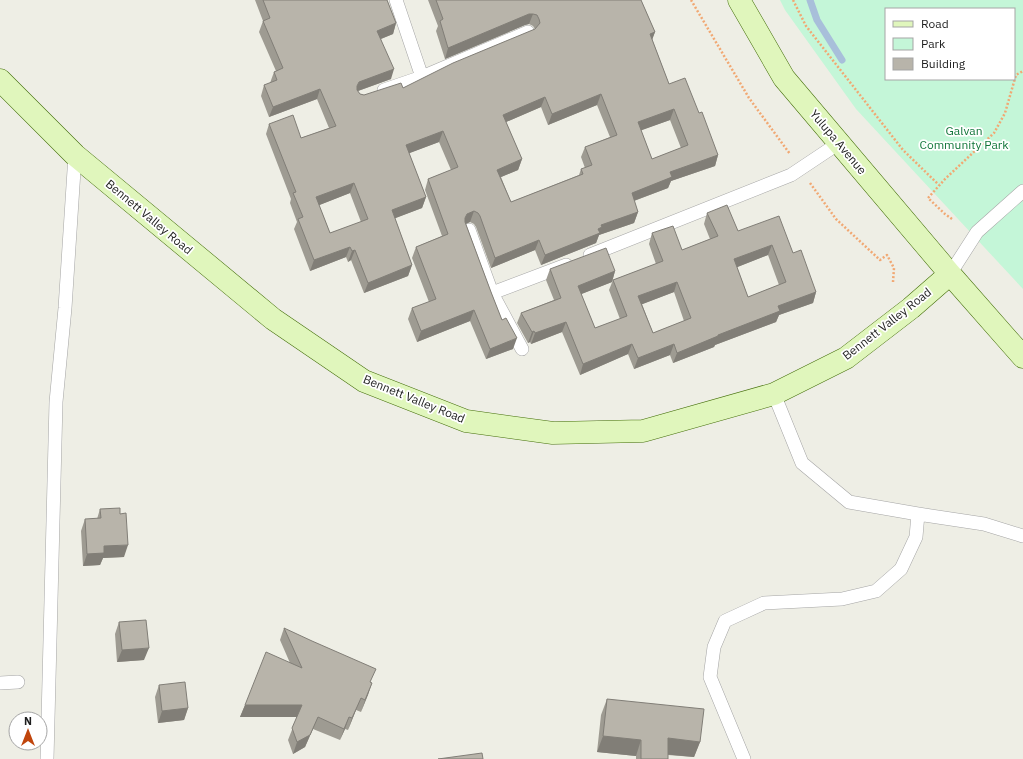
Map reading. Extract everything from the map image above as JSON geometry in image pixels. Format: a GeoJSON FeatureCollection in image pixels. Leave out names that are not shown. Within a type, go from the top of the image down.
{"type":"FeatureCollection","features":[{"type":"Feature","properties":{"kind":"street","name":"Yulupa Avenue"},"geometry":{"type":"LineString","coordinates":[[739,0],[784,78],[950,274]]}},
{"type":"Feature","properties":{"kind":"street","name":"Bennett Valley Road"},"geometry":{"type":"LineString","coordinates":[[0,80],[75,155],[273,319],[364,381],[466,421],[553,433],[643,431],[774,394],[846,358],[911,308],[950,274]]}},
{"type":"Feature","properties":{"kind":"street"},"geometry":{"type":"LineString","coordinates":[[950,274],[1023,357]]}},
{"type":"Feature","properties":{"kind":"lane"},"geometry":{"type":"LineString","coordinates":[[396,0],[422,77]]}},
{"type":"Feature","properties":{"kind":"lane"},"geometry":{"type":"LineString","coordinates":[[369,95],[422,77],[528,32]]}},
{"type":"Feature","properties":{"kind":"lane"},"geometry":{"type":"LineString","coordinates":[[492,294],[791,175],[839,143]]}},
{"type":"Feature","properties":{"kind":"lane"},"geometry":{"type":"LineString","coordinates":[[47,759],[56,402],[65,308],[75,155]]}},
{"type":"Feature","properties":{"kind":"lane"},"geometry":{"type":"LineString","coordinates":[[950,274],[977,232],[1023,191]]}},
{"type":"Feature","properties":{"kind":"lane"},"geometry":{"type":"LineString","coordinates":[[469,230],[492,294],[522,349]]}},
{"type":"Feature","properties":{"kind":"lane"},"geometry":{"type":"LineString","coordinates":[[774,394],[802,463],[849,502],[984,524],[1023,536]]}},
{"type":"Feature","properties":{"kind":"lane"},"geometry":{"type":"LineString","coordinates":[[744,759],[710,677],[714,647],[725,621],[764,603],[842,599],[876,591],[901,569],[916,537],[918,514]]}},
{"type":"Feature","properties":{"kind":"lane"},"geometry":{"type":"LineString","coordinates":[[0,683],[18,682]]}},
{"type":"Feature","properties":{"kind":"path"},"geometry":{"type":"LineString","coordinates":[[691,0],[749,98],[836,219],[880,260],[886,255],[894,268],[893,282]]}},
{"type":"Feature","properties":{"kind":"path"},"geometry":{"type":"LineString","coordinates":[[794,0],[806,26],[893,138],[903,150],[939,185]]}},
{"type":"Feature","properties":{"kind":"path"},"geometry":{"type":"LineString","coordinates":[[1015,79],[1016,75],[1023,71]]}},
{"type":"Feature","properties":{"kind":"path"},"geometry":{"type":"LineString","coordinates":[[952,219],[928,198],[939,185],[994,133],[1006,112],[1015,80]]}},
{"type":"Feature","properties":{"kind":"green space","name":"Galvan Community Park"},"geometry":{"type":"Polygon","coordinates":[[[780,0],[1023,0],[1023,289],[856,109],[785,10],[780,0]]]}},
{"type":"Feature","properties":{"kind":"building"},"geometry":{"type":"Polygon","coordinates":[[[263,0],[387,0],[396,23],[377,31],[394,69],[359,82],[357,90],[360,94],[364,95],[401,83],[403,88],[453,63],[535,29],[540,23],[537,15],[529,14],[448,48],[440,21],[443,19],[436,0],[641,0],[655,32],[650,34],[669,84],[685,78],[699,113],[702,112],[718,155],[670,172],[672,177],[632,193],[638,212],[601,225],[602,227],[598,229],[600,233],[545,255],[539,240],[495,258],[480,216],[474,211],[467,214],[465,222],[502,320],[506,318],[517,338],[490,349],[474,310],[421,331],[412,308],[436,299],[416,247],[448,234],[428,179],[458,167],[443,131],[406,145],[426,197],[392,210],[412,265],[368,283],[355,250],[352,251],[350,247],[314,260],[298,219],[303,217],[293,193],[296,192],[269,124],[293,115],[301,138],[336,126],[320,89],[273,107],[264,85],[277,80],[274,72],[283,68],[263,21],[270,18],[263,0]],[[601,94],[552,114],[545,97],[503,115],[522,159],[497,170],[511,202],[583,174],[581,169],[592,165],[585,147],[617,135],[601,94]],[[674,109],[638,122],[652,159],[688,145],[674,109]],[[354,183],[316,197],[330,233],[368,219],[354,183]]]}},
{"type":"Feature","properties":{"kind":"building"},"geometry":{"type":"Polygon","coordinates":[[[727,205],[738,231],[779,216],[793,253],[801,250],[816,292],[778,306],[780,311],[677,353],[674,344],[638,358],[632,344],[583,364],[566,322],[535,333],[534,331],[532,332],[521,313],[561,298],[550,269],[606,248],[615,271],[578,286],[595,328],[627,316],[613,280],[663,261],[652,233],[673,226],[682,250],[718,236],[707,213],[727,205]],[[772,245],[734,259],[748,297],[786,282],[772,245]],[[677,282],[638,296],[653,333],[691,318],[677,282]]]}},
{"type":"Feature","properties":{"kind":"building"},"geometry":{"type":"Polygon","coordinates":[[[120,508],[120,514],[126,513],[128,545],[104,546],[104,553],[87,554],[85,519],[101,518],[100,509],[120,508]]]}},
{"type":"Feature","properties":{"kind":"building"},"geometry":{"type":"Polygon","coordinates":[[[146,620],[149,648],[122,650],[119,622],[146,620]]]}},
{"type":"Feature","properties":{"kind":"building"},"geometry":{"type":"Polygon","coordinates":[[[284,628],[376,669],[370,682],[372,683],[365,700],[361,698],[352,718],[349,717],[344,729],[318,717],[310,735],[297,742],[292,728],[302,705],[245,705],[266,652],[302,668],[284,628]]]}},
{"type":"Feature","properties":{"kind":"building"},"geometry":{"type":"Polygon","coordinates":[[[185,682],[188,708],[162,711],[159,685],[185,682]]]}},
{"type":"Feature","properties":{"kind":"building"},"geometry":{"type":"Polygon","coordinates":[[[607,699],[704,709],[700,742],[668,738],[668,759],[641,759],[641,740],[603,736],[607,699]]]}},
{"type":"Feature","properties":{"kind":"building"},"geometry":{"type":"Polygon","coordinates":[[[482,753],[483,759],[438,759],[482,753]]]}},
{"type":"Feature","properties":{"kind":"waterway"},"geometry":{"type":"LineString","coordinates":[[810,0],[817,20],[842,60]]}}]}
